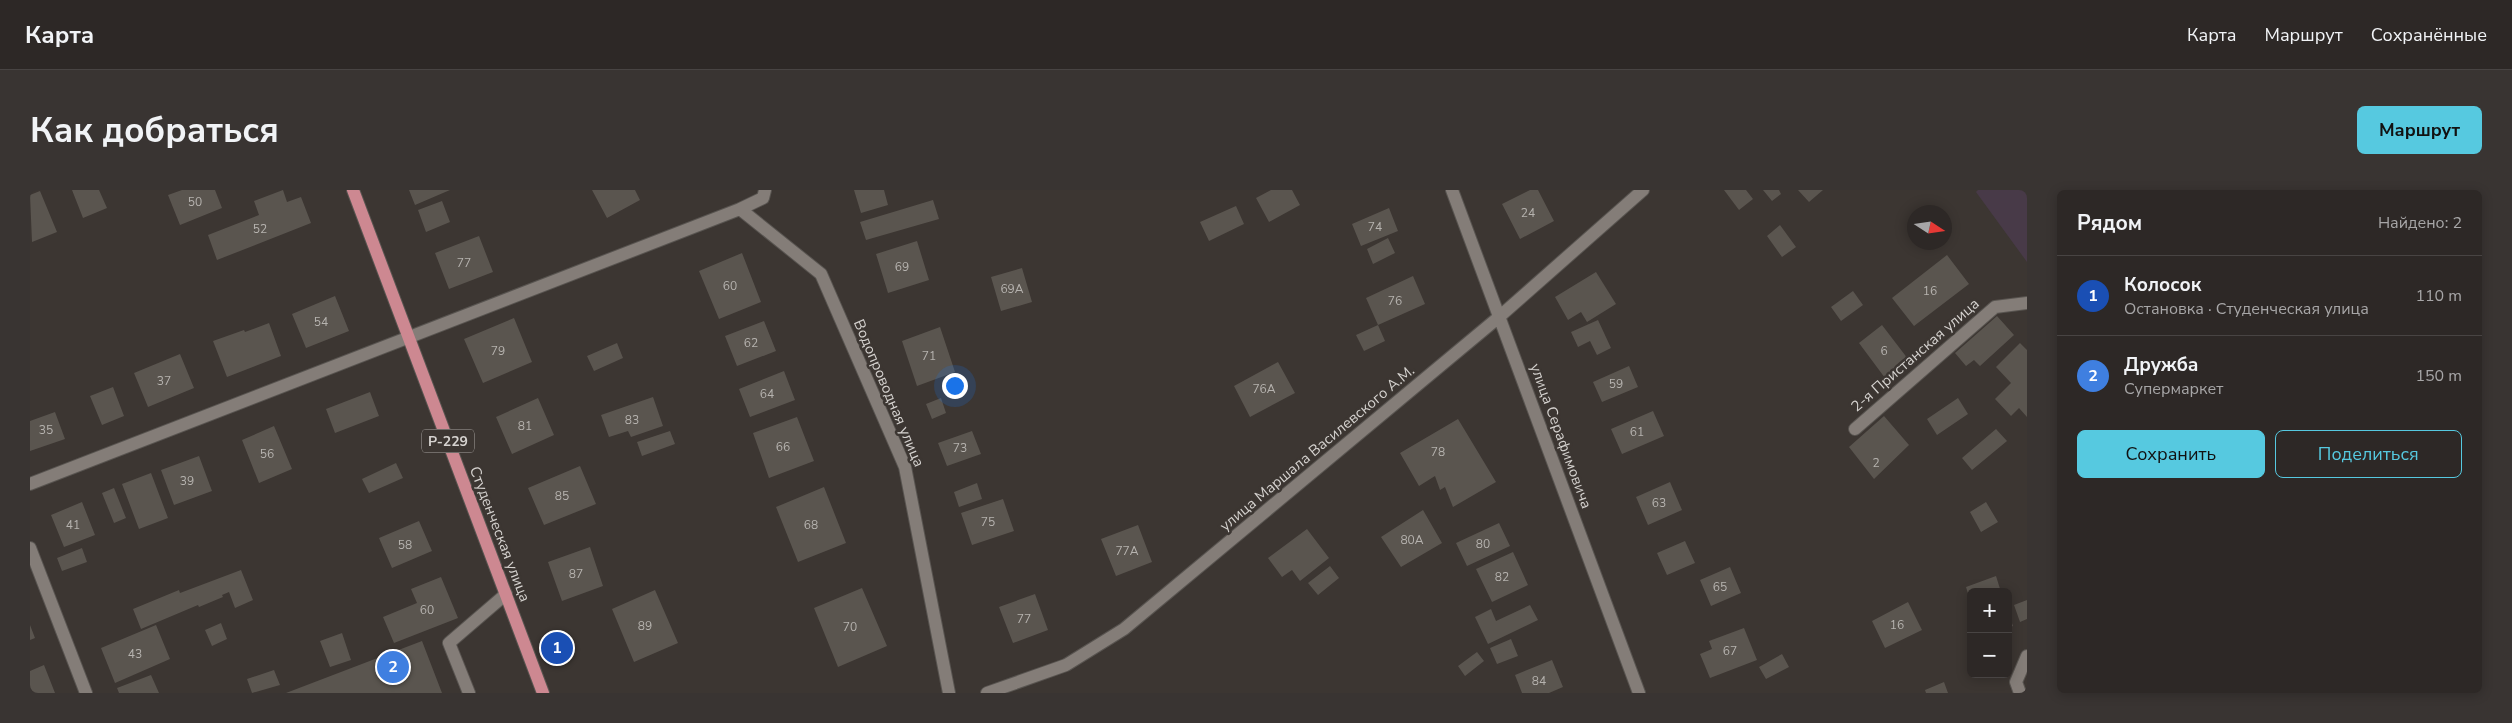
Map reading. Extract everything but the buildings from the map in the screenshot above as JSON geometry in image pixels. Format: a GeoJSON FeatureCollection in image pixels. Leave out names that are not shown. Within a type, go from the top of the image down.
{"type":"FeatureCollection","features":[{"type":"Feature","properties":{"kind":"main road","name":"Студенческая улица"},"geometry":{"type":"LineString","coordinates":[[353,190],[543,693]]}},
{"type":"Feature","properties":{"kind":"street"},"geometry":{"type":"LineString","coordinates":[[30,484],[740,210],[764,198],[765,190]]}},
{"type":"Feature","properties":{"kind":"street","name":"улица Серафимовича"},"geometry":{"type":"LineString","coordinates":[[1452,190],[1639,693]]}},
{"type":"Feature","properties":{"kind":"street","name":"улица Маршала Василевского А.М."},"geometry":{"type":"LineString","coordinates":[[987,693],[1066,665],[1124,628],[1499,317],[1643,190]]}},
{"type":"Feature","properties":{"kind":"street","name":"Водопроводная улица"},"geometry":{"type":"LineString","coordinates":[[740,210],[821,274],[905,467],[950,693]]}},
{"type":"Feature","properties":{"kind":"street","name":"2-я Пристанская улица"},"geometry":{"type":"LineString","coordinates":[[1854,429],[1995,307],[2027,303]]}},
{"type":"Feature","properties":{"kind":"street"},"geometry":{"type":"LineString","coordinates":[[30,548],[86,693]]}},
{"type":"Feature","properties":{"kind":"street"},"geometry":{"type":"LineString","coordinates":[[469,693],[449,643],[506,594]]}},
{"type":"Feature","properties":{"kind":"street"},"geometry":{"type":"LineString","coordinates":[[2020,693],[2016,682],[2027,656]]}},
{"type":"Feature","properties":{"kind":"shaded area"},"geometry":{"type":"Polygon","coordinates":[[[1978,190],[2027,190],[2027,262],[1976,192],[1978,190]]]}},
{"type":"Feature","properties":{"kind":"place","name":"Колосок"},"geometry":{"type":"Point","coordinates":[557,648]}},
{"type":"Feature","properties":{"kind":"place","name":"Дружба"},"geometry":{"type":"Point","coordinates":[393,667]}}]}
